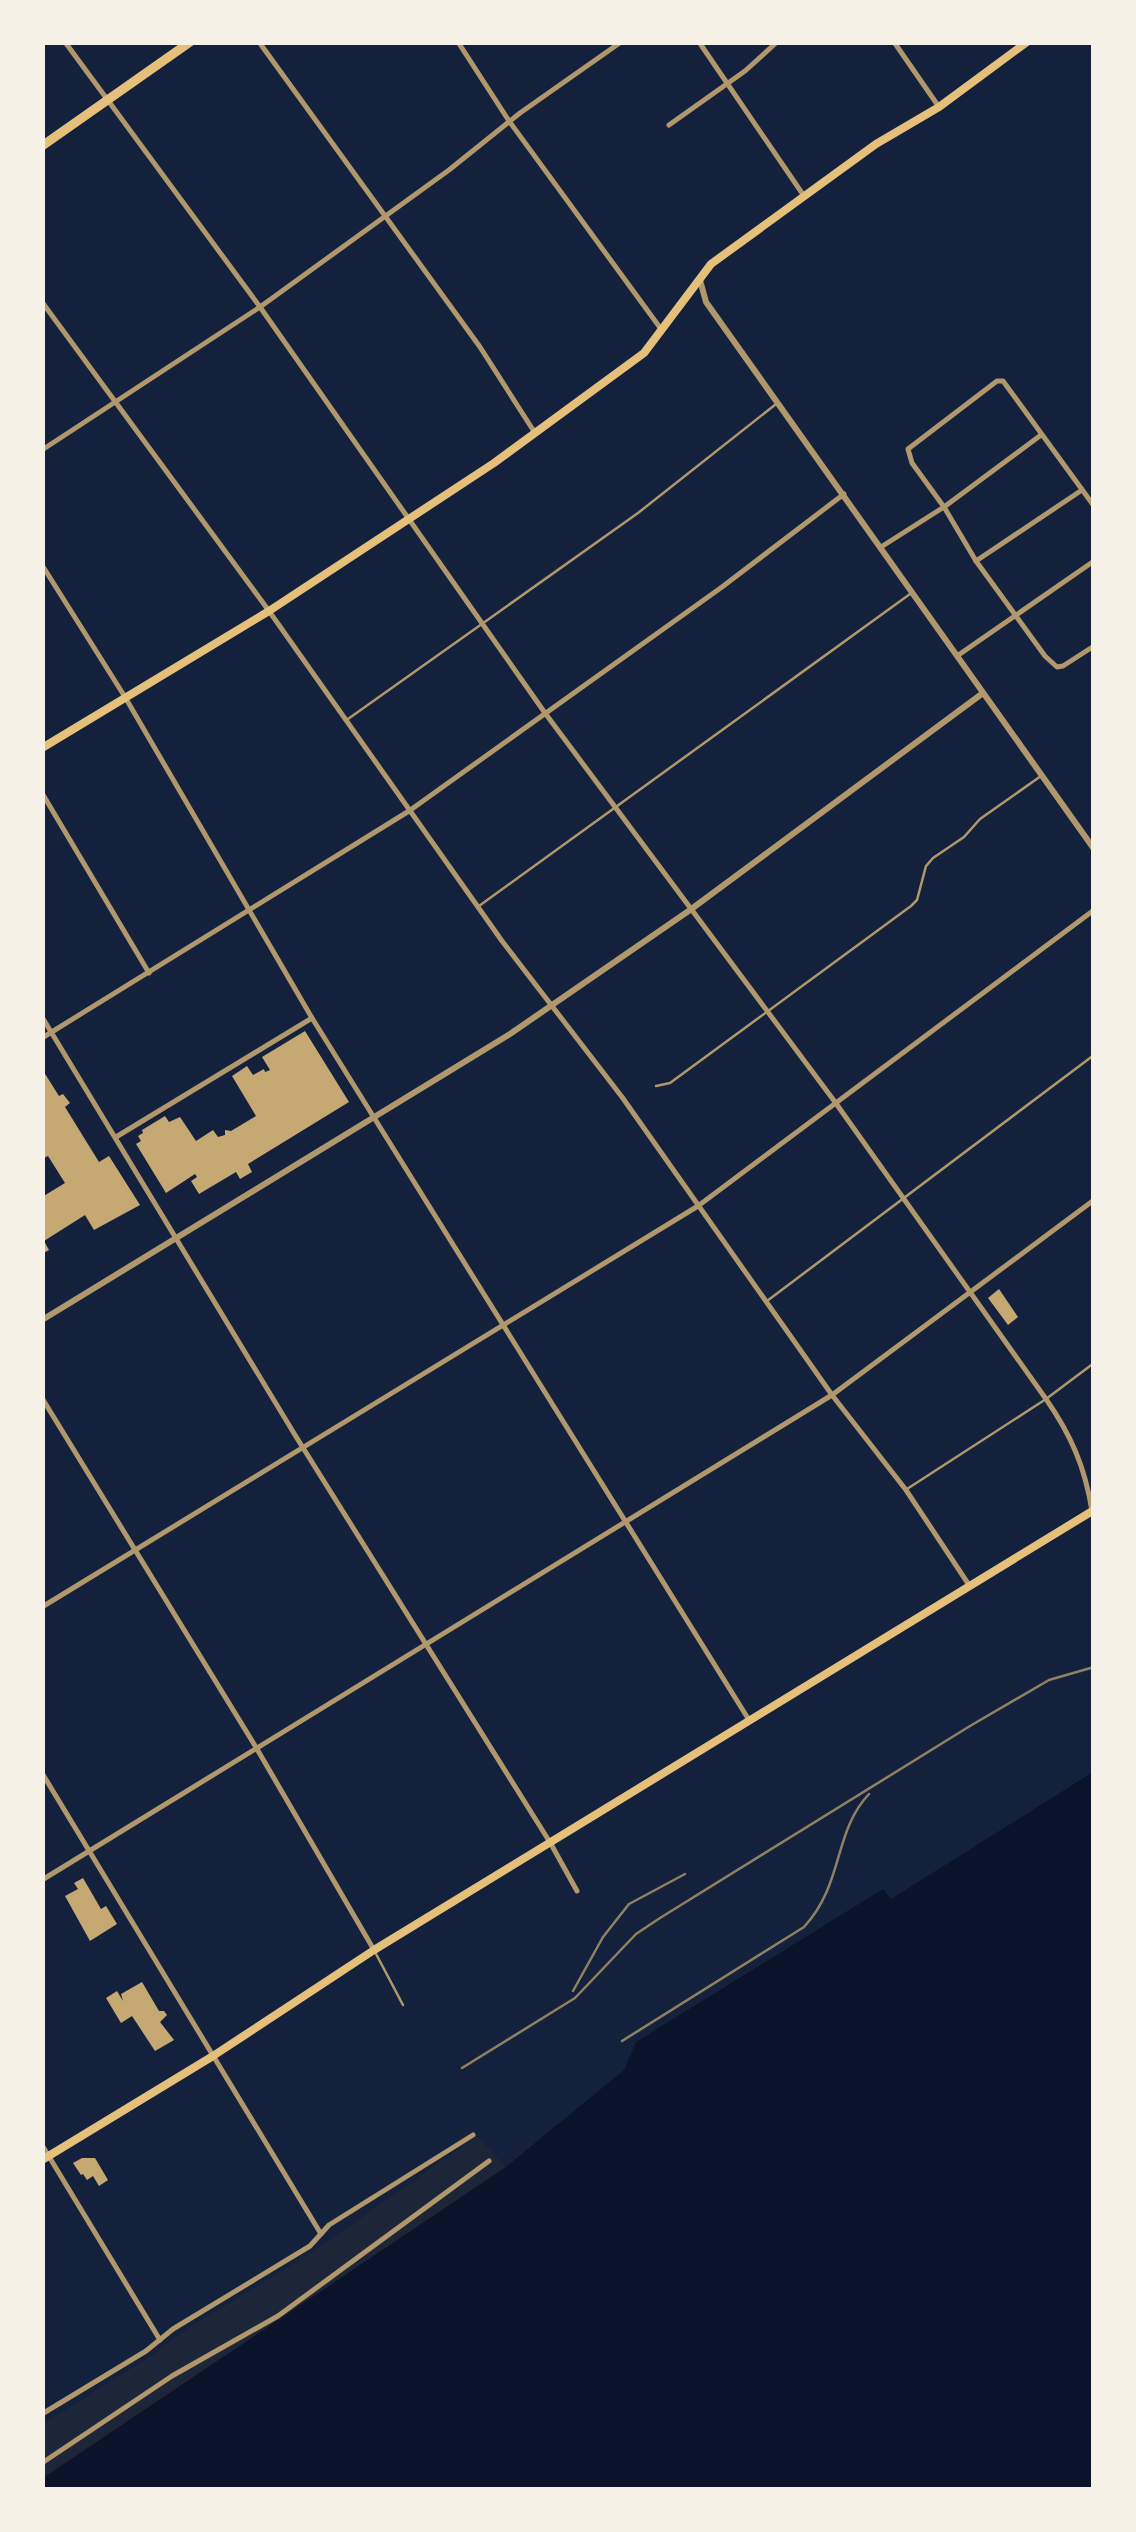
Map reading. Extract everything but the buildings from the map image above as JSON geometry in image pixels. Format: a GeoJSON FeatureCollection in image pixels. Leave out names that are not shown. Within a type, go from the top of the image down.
{"type":"FeatureCollection","features":[{"type":"Feature","properties":{"kind":"main road"},"geometry":{"type":"LineString","coordinates":[[42,146],[190,42]]}},
{"type":"Feature","properties":{"kind":"main road"},"geometry":{"type":"LineString","coordinates":[[42,748],[409,522],[535,433],[644,353],[710,264],[876,144],[940,107],[1027,42]]}},
{"type":"Feature","properties":{"kind":"main road"},"geometry":{"type":"LineString","coordinates":[[46,2158],[213,2056],[374,1950],[1093,1510]]}},
{"type":"Feature","properties":{"kind":"street"},"geometry":{"type":"LineString","coordinates":[[65,42],[260,307],[545,713],[834,1102],[1046,1399],[1082,1462],[1093,1510]]}},
{"type":"Feature","properties":{"kind":"street"},"geometry":{"type":"LineString","coordinates":[[259,42],[480,346],[535,433]]}},
{"type":"Feature","properties":{"kind":"street"},"geometry":{"type":"LineString","coordinates":[[458,42],[509,121],[663,331]]}},
{"type":"Feature","properties":{"kind":"street"},"geometry":{"type":"LineString","coordinates":[[42,450],[260,307],[621,42]]}},
{"type":"Feature","properties":{"kind":"street"},"geometry":{"type":"LineString","coordinates":[[699,42],[804,196]]}},
{"type":"Feature","properties":{"kind":"street"},"geometry":{"type":"LineString","coordinates":[[668,125],[777,42]]}},
{"type":"Feature","properties":{"kind":"street"},"geometry":{"type":"LineString","coordinates":[[894,42],[940,107]]}},
{"type":"Feature","properties":{"kind":"street"},"geometry":{"type":"LineString","coordinates":[[700,279],[706,302],[776,404],[1094,849]]}},
{"type":"Feature","properties":{"kind":"street"},"geometry":{"type":"LineString","coordinates":[[42,302],[269,610],[478,908],[622,1097],[832,1395],[906,1490],[969,1585]]}},
{"type":"Feature","properties":{"kind":"street"},"geometry":{"type":"LineString","coordinates":[[1094,506],[1003,380],[908,449],[912,463],[976,561],[1045,656],[1057,667],[1094,646]]}},
{"type":"Feature","properties":{"kind":"street"},"geometry":{"type":"LineString","coordinates":[[880,547],[944,507],[1041,435]]}},
{"type":"Feature","properties":{"kind":"street"},"geometry":{"type":"LineString","coordinates":[[976,561],[1082,490]]}},
{"type":"Feature","properties":{"kind":"street"},"geometry":{"type":"LineString","coordinates":[[42,1038],[409,810],[722,588],[844,494]]}},
{"type":"Feature","properties":{"kind":"street"},"geometry":{"type":"LineString","coordinates":[[957,656],[1094,561]]}},
{"type":"Feature","properties":{"kind":"street"},"geometry":{"type":"LineString","coordinates":[[42,565],[125,698],[312,1018],[748,1720]]}},
{"type":"Feature","properties":{"kind":"street"},"geometry":{"type":"LineString","coordinates":[[42,1320],[550,1006],[690,910],[983,693]]}},
{"type":"Feature","properties":{"kind":"street"},"geometry":{"type":"LineString","coordinates":[[42,793],[149,972]]}},
{"type":"Feature","properties":{"kind":"street"},"geometry":{"type":"LineString","coordinates":[[42,1608],[698,1206],[1094,910]]}},
{"type":"Feature","properties":{"kind":"street"},"geometry":{"type":"LineString","coordinates":[[42,1017],[577,1891]]}},
{"type":"Feature","properties":{"kind":"street"},"geometry":{"type":"LineString","coordinates":[[116,1137],[312,1018]]}},
{"type":"Feature","properties":{"kind":"street"},"geometry":{"type":"LineString","coordinates":[[42,1880],[832,1395],[1094,1200]]}},
{"type":"Feature","properties":{"kind":"street"},"geometry":{"type":"LineString","coordinates":[[42,1398],[257,1748],[374,1950]]}},
{"type":"Feature","properties":{"kind":"street"},"geometry":{"type":"LineString","coordinates":[[42,1773],[321,2234]]}},
{"type":"Feature","properties":{"kind":"street"},"geometry":{"type":"LineString","coordinates":[[42,2414],[310,2246],[329,2225],[473,2135]]}},
{"type":"Feature","properties":{"kind":"street"},"geometry":{"type":"LineString","coordinates":[[42,2146],[160,2340]]}},
{"type":"Feature","properties":{"kind":"street"},"geometry":{"type":"LineString","coordinates":[[42,2463],[172,2376],[278,2316],[489,2161]]}},
{"type":"Feature","properties":{"kind":"lane"},"geometry":{"type":"LineString","coordinates":[[347,720],[638,513],[776,404]]}},
{"type":"Feature","properties":{"kind":"lane"},"geometry":{"type":"LineString","coordinates":[[478,908],[912,592]]}},
{"type":"Feature","properties":{"kind":"lane"},"geometry":{"type":"LineString","coordinates":[[656,1086],[670,1083],[911,906],[917,900],[926,866],[933,858],[1043,775]]}},
{"type":"Feature","properties":{"kind":"lane"},"geometry":{"type":"LineString","coordinates":[[766,1302],[1094,1055]]}},
{"type":"Feature","properties":{"kind":"lane"},"geometry":{"type":"LineString","coordinates":[[906,1490],[1094,1363]]}},
{"type":"Feature","properties":{"kind":"lane"},"geometry":{"type":"LineString","coordinates":[[374,1950],[403,2005]]}},
{"type":"Feature","properties":{"kind":"shaded area"},"geometry":{"type":"Polygon","coordinates":[[[1093,1772],[1093,2489],[43,2489],[43,2478],[506,2167],[624,2070],[636,2042],[883,1889],[891,1899],[1093,1772]]]}},
{"type":"Feature","properties":{"kind":"shaded area"},"geometry":{"type":"Polygon","coordinates":[[[477,2136],[506,2167],[43,2478],[43,2424],[317,2249],[477,2136]]]}},
{"type":"Feature","properties":{"kind":"railway"},"geometry":{"type":"LineString","coordinates":[[462,2068],[575,1998],[636,1934],[660,1918],[1049,1680],[1094,1667]]}},
{"type":"Feature","properties":{"kind":"railway"},"geometry":{"type":"LineString","coordinates":[[622,2041],[804,1927],[826,1893],[849,1825],[869,1794]]}},
{"type":"Feature","properties":{"kind":"railway"},"geometry":{"type":"LineString","coordinates":[[573,1991],[603,1937],[629,1904],[685,1874]]}}]}
